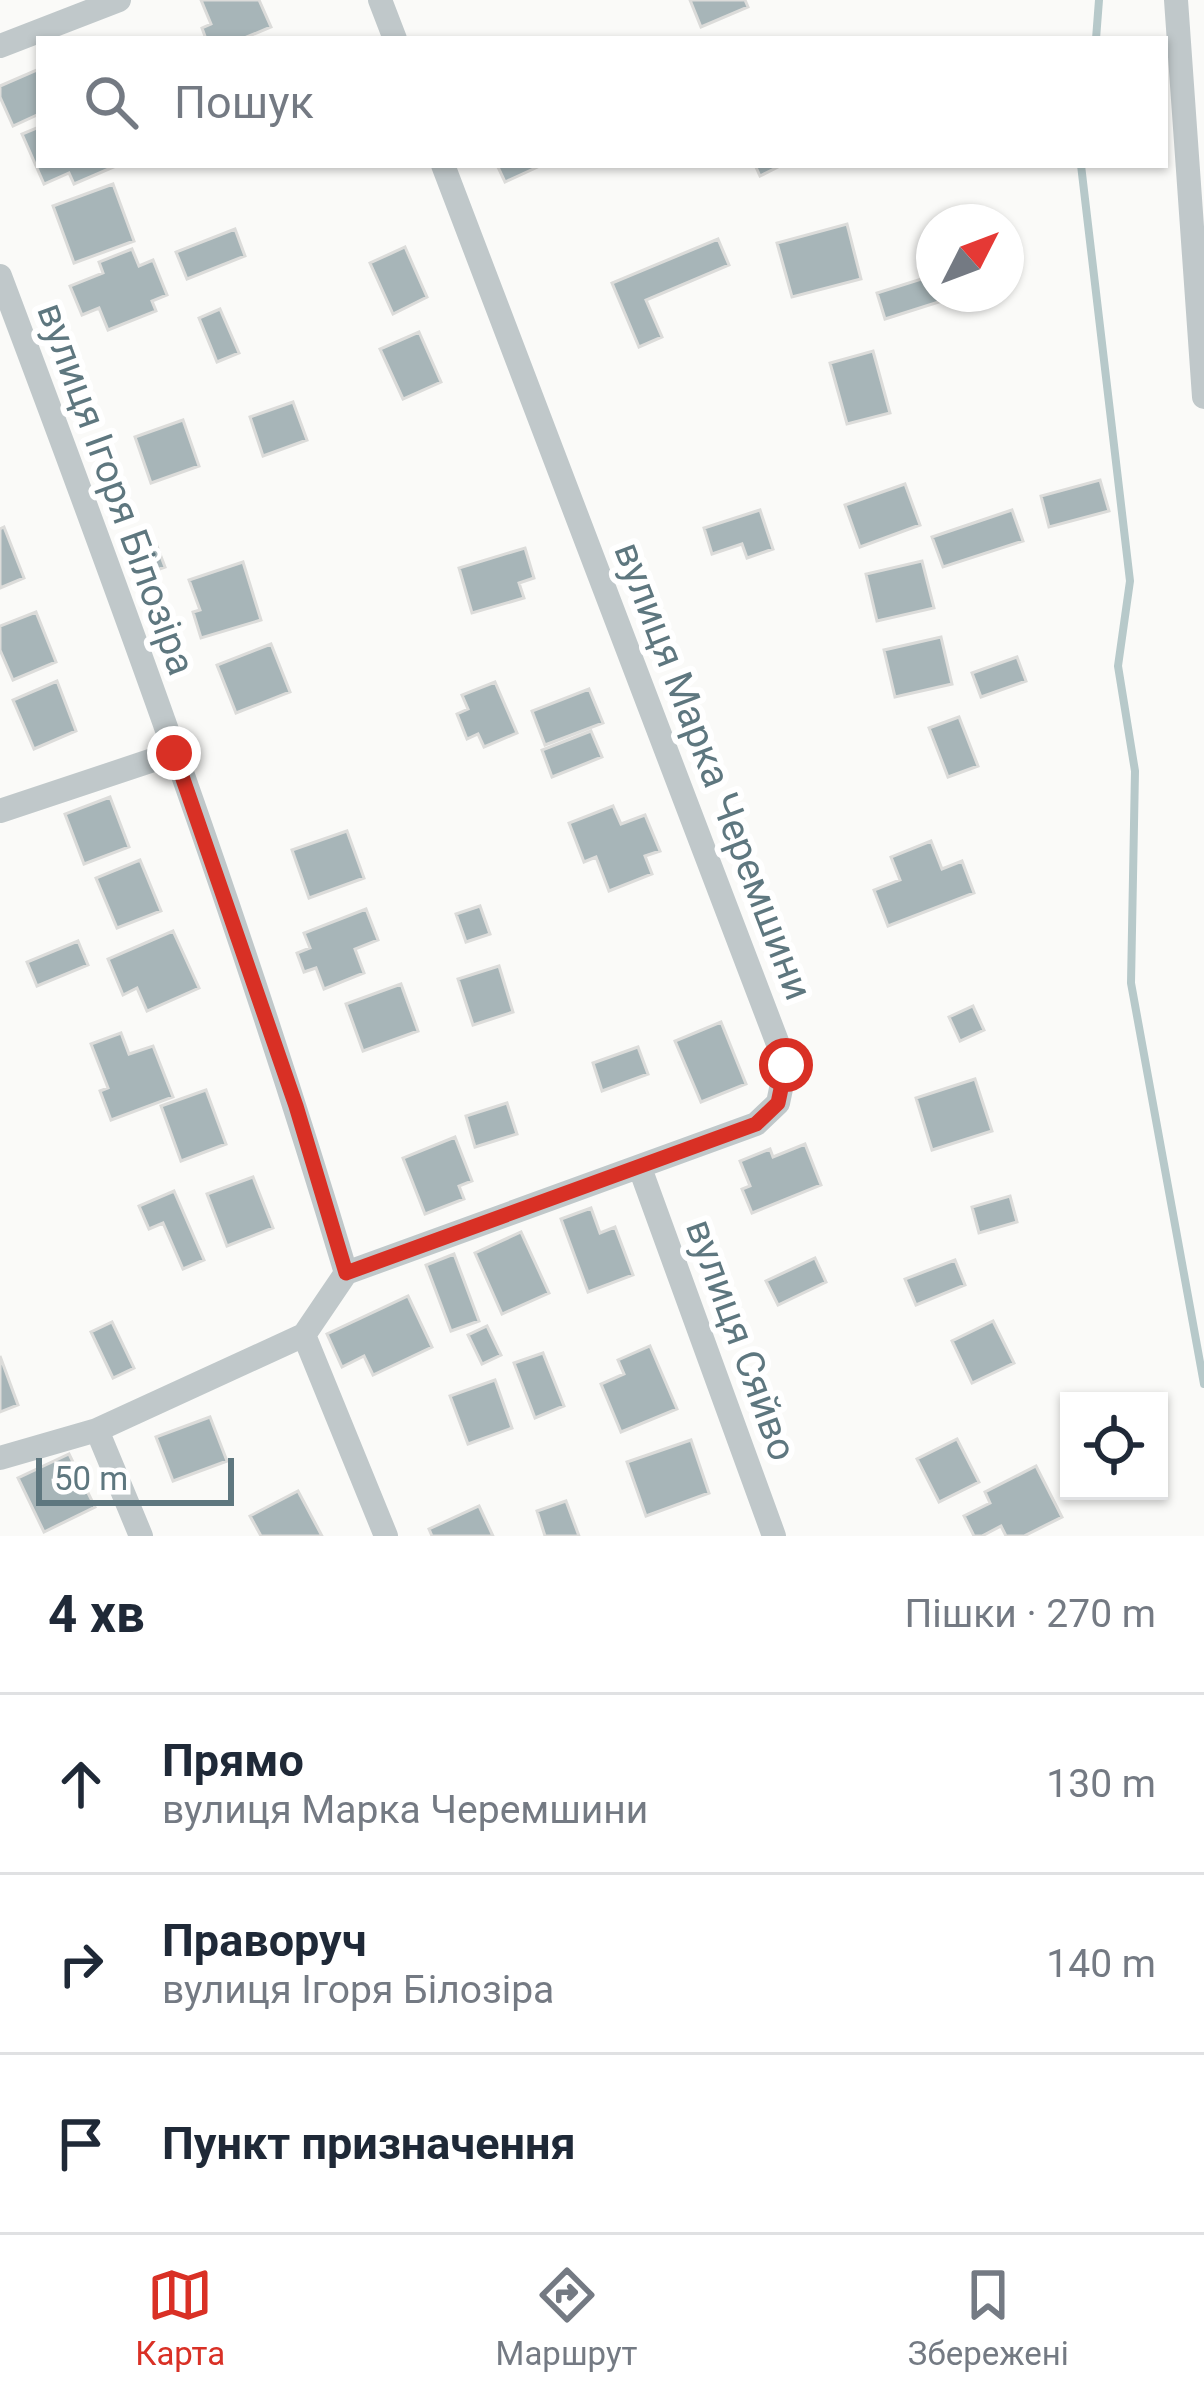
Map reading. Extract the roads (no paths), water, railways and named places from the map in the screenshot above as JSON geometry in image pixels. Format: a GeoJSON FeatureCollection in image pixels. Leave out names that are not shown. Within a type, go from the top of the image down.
{"type":"FeatureCollection","features":[{"type":"Feature","properties":{"kind":"street"},"geometry":{"type":"LineString","coordinates":[[0,46],[119,0]]}},
{"type":"Feature","properties":{"kind":"street"},"geometry":{"type":"LineString","coordinates":[[380,0],[394,36]]}},
{"type":"Feature","properties":{"kind":"street"},"geometry":{"type":"LineString","coordinates":[[1176,0],[1204,397]]}},
{"type":"Feature","properties":{"kind":"street","name":"вулиця Марка Черемшини"},"geometry":{"type":"LineString","coordinates":[[346,1273],[756,1124],[778,1103],[786,1065],[444,168]]}},
{"type":"Feature","properties":{"kind":"street","name":"вулиця Ігоря Білозіра"},"geometry":{"type":"LineString","coordinates":[[0,276],[174,753],[296,1106],[346,1273]]}},
{"type":"Feature","properties":{"kind":"street"},"geometry":{"type":"LineString","coordinates":[[0,811],[174,753]]}},
{"type":"Feature","properties":{"kind":"street","name":"вулиця Сяйво"},"geometry":{"type":"LineString","coordinates":[[640,1168],[774,1536]]}},
{"type":"Feature","properties":{"kind":"street"},"geometry":{"type":"LineString","coordinates":[[0,1458],[97,1430],[304,1336],[346,1273]]}},
{"type":"Feature","properties":{"kind":"street"},"geometry":{"type":"LineString","coordinates":[[304,1336],[386,1536]]}},
{"type":"Feature","properties":{"kind":"street"},"geometry":{"type":"LineString","coordinates":[[97,1430],[141,1536]]}},
{"type":"Feature","properties":{"kind":"waterway"},"geometry":{"type":"LineString","coordinates":[[1096,36],[1099,0]]}},
{"type":"Feature","properties":{"kind":"waterway"},"geometry":{"type":"LineString","coordinates":[[1081,168],[1130,581],[1118,666],[1135,771],[1131,983],[1204,1384]]}}]}
